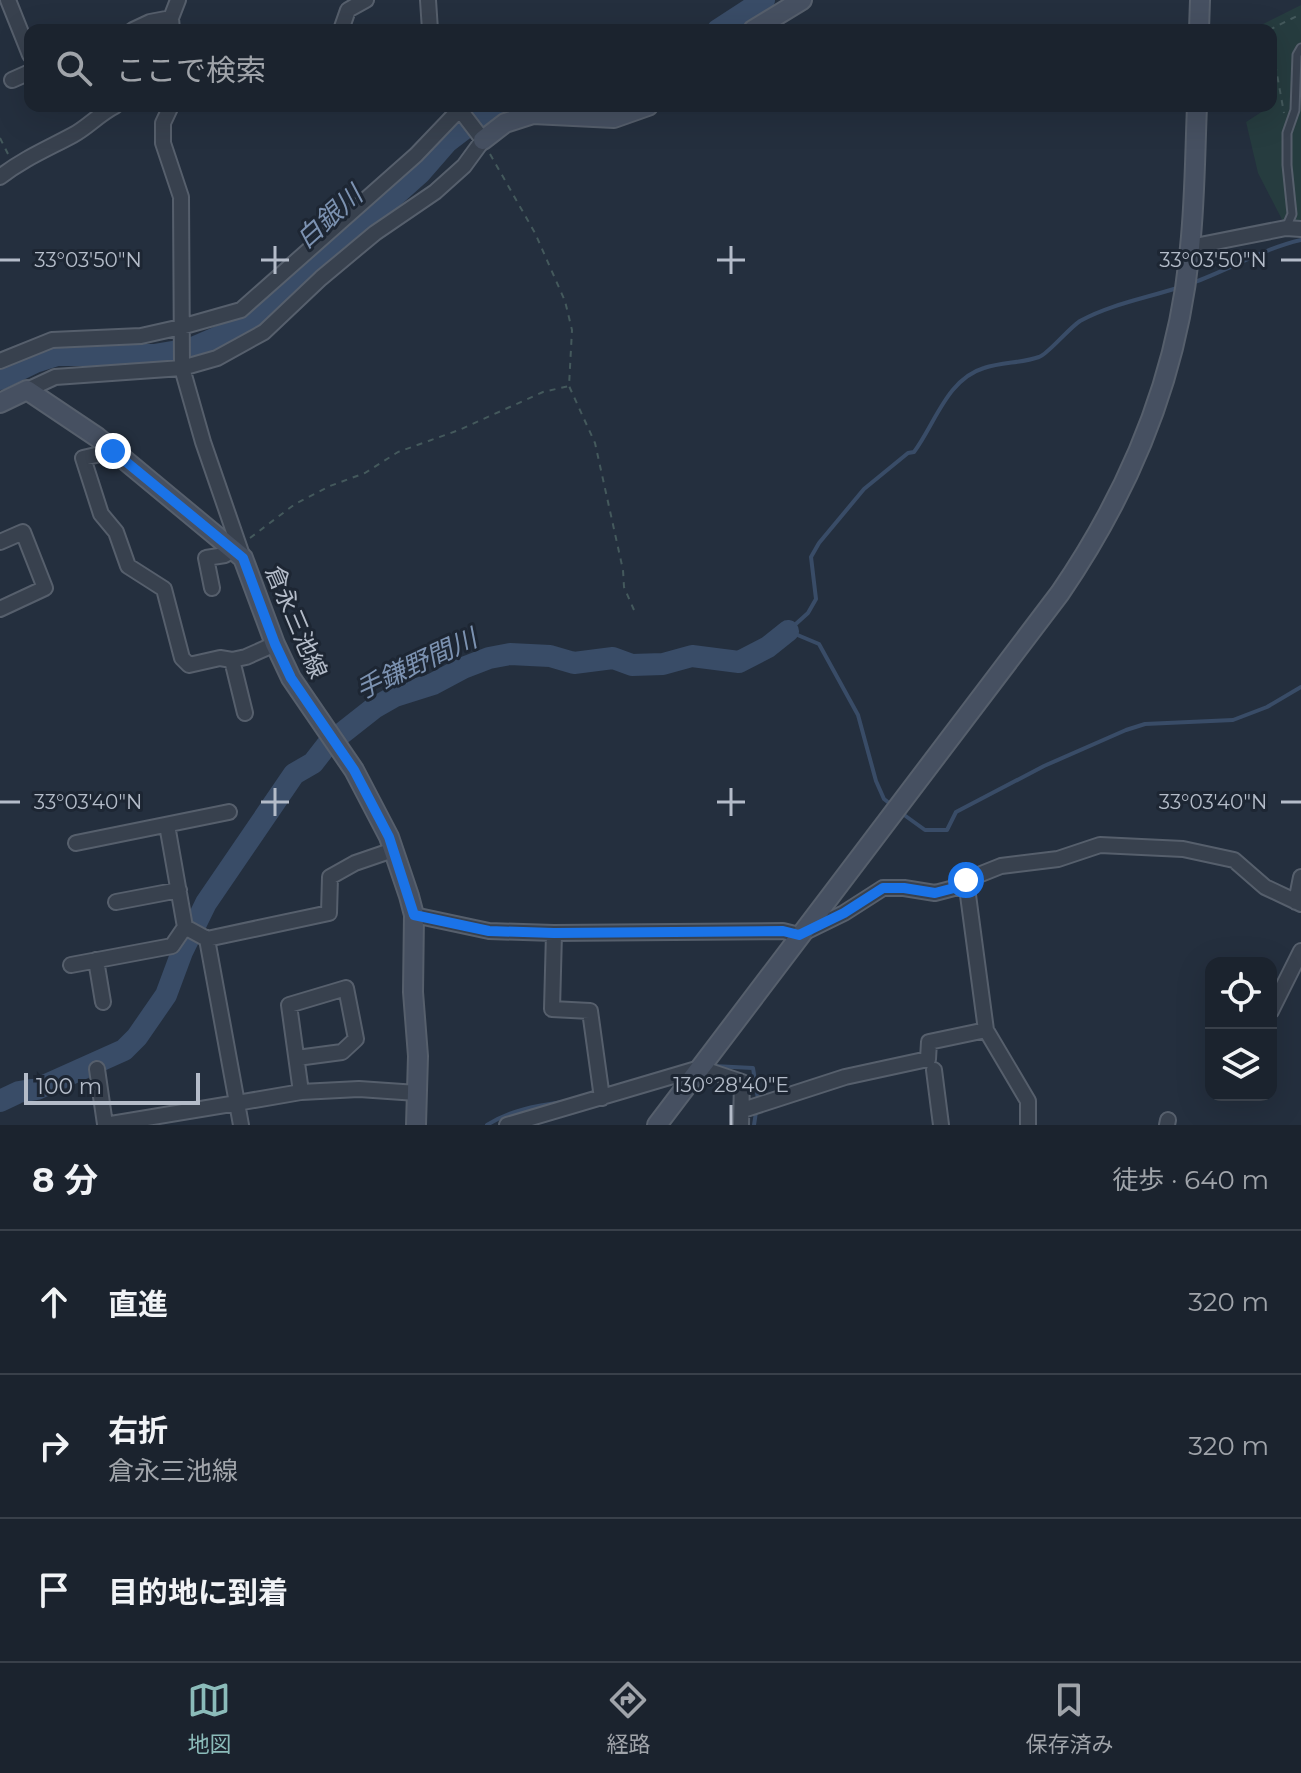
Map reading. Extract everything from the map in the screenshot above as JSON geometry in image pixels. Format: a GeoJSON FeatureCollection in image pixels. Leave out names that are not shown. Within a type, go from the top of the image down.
{"type":"FeatureCollection","features":[{"type":"Feature","properties":{"kind":"street"},"geometry":{"type":"LineString","coordinates":[[8,0],[24,40]]}},
{"type":"Feature","properties":{"kind":"street"},"geometry":{"type":"LineString","coordinates":[[146,24],[172,24],[178,0]]}},
{"type":"Feature","properties":{"kind":"street"},"geometry":{"type":"LineString","coordinates":[[343,24],[348,10],[366,0]]}},
{"type":"Feature","properties":{"kind":"street"},"geometry":{"type":"LineString","coordinates":[[428,0],[430,24]]}},
{"type":"Feature","properties":{"kind":"street"},"geometry":{"type":"LineString","coordinates":[[763,24],[802,0]]}},
{"type":"Feature","properties":{"kind":"street"},"geometry":{"type":"LineString","coordinates":[[1199,24],[1200,0]]}},
{"type":"Feature","properties":{"kind":"street"},"geometry":{"type":"LineString","coordinates":[[12,80],[24,75]]}},
{"type":"Feature","properties":{"kind":"street"},"geometry":{"type":"LineString","coordinates":[[0,177],[36,152],[73,135],[100,112]]}},
{"type":"Feature","properties":{"kind":"street"},"geometry":{"type":"LineString","coordinates":[[168,112],[163,123],[163,143],[181,197],[182,368],[238,551],[206,558],[212,588]]}},
{"type":"Feature","properties":{"kind":"street"},"geometry":{"type":"LineString","coordinates":[[0,361],[52,340],[141,336],[241,310],[416,155],[456,112]]}},
{"type":"Feature","properties":{"kind":"street"},"geometry":{"type":"LineString","coordinates":[[461,112],[480,136]]}},
{"type":"Feature","properties":{"kind":"street"},"geometry":{"type":"LineString","coordinates":[[0,403],[55,377],[182,368],[217,358],[264,332],[375,233],[435,192],[464,166],[480,136],[505,123],[533,114],[614,118],[631,112]]}},
{"type":"Feature","properties":{"kind":"street"},"geometry":{"type":"LineString","coordinates":[[657,1125],[1060,593],[1110,514],[1148,430],[1164,384],[1180,320],[1190,247],[1197,112]]}},
{"type":"Feature","properties":{"kind":"street"},"geometry":{"type":"LineString","coordinates":[[1190,247],[1294,229]]}},
{"type":"Feature","properties":{"kind":"street","name":"倉永三池線"},"geometry":{"type":"LineString","coordinates":[[27,390],[71,418],[238,551],[275,644],[303,698],[354,770],[393,850],[414,915],[413,992],[418,1056],[416,1125]]}},
{"type":"Feature","properties":{"kind":"street"},"geometry":{"type":"LineString","coordinates":[[113,451],[83,458],[101,514],[116,532],[128,566],[164,589],[182,658],[189,665],[220,658],[232,660],[275,644]]}},
{"type":"Feature","properties":{"kind":"street"},"geometry":{"type":"LineString","coordinates":[[0,542],[23,532],[45,588],[0,609]]}},
{"type":"Feature","properties":{"kind":"street"},"geometry":{"type":"LineString","coordinates":[[232,660],[245,713]]}},
{"type":"Feature","properties":{"kind":"street"},"geometry":{"type":"LineString","coordinates":[[76,843],[229,812]]}},
{"type":"Feature","properties":{"kind":"street"},"geometry":{"type":"LineString","coordinates":[[71,965],[172,946],[185,927],[167,825]]}},
{"type":"Feature","properties":{"kind":"street"},"geometry":{"type":"LineString","coordinates":[[414,915],[489,931],[783,931],[799,935],[844,913],[883,888],[935,893],[958,887],[966,880],[1001,866],[1058,859],[1100,845],[1183,849],[1234,860],[1265,887],[1298,903],[1301,877]]}},
{"type":"Feature","properties":{"kind":"street"},"geometry":{"type":"LineString","coordinates":[[185,927],[207,939],[329,913],[330,877],[355,863],[393,850]]}},
{"type":"Feature","properties":{"kind":"street"},"geometry":{"type":"LineString","coordinates":[[966,880],[986,1030],[1028,1101],[1028,1125]]}},
{"type":"Feature","properties":{"kind":"street"},"geometry":{"type":"LineString","coordinates":[[116,902],[179,890]]}},
{"type":"Feature","properties":{"kind":"street"},"geometry":{"type":"LineString","coordinates":[[554,933],[552,1009],[590,1011],[602,1098]]}},
{"type":"Feature","properties":{"kind":"street"},"geometry":{"type":"LineString","coordinates":[[207,939],[241,1125]]}},
{"type":"Feature","properties":{"kind":"street"},"geometry":{"type":"LineString","coordinates":[[1277,999],[1301,951]]}},
{"type":"Feature","properties":{"kind":"street"},"geometry":{"type":"LineString","coordinates":[[96,960],[103,1002]]}},
{"type":"Feature","properties":{"kind":"street"},"geometry":{"type":"LineString","coordinates":[[297,1058],[342,1052],[356,1039],[346,988],[289,1005],[301,1092]]}},
{"type":"Feature","properties":{"kind":"street"},"geometry":{"type":"LineString","coordinates":[[507,1125],[700,1068],[742,1082],[742,1117],[845,1077],[928,1059],[929,1042],[986,1030]]}},
{"type":"Feature","properties":{"kind":"street"},"geometry":{"type":"LineString","coordinates":[[97,1069],[105,1124],[301,1092],[359,1089],[417,1093]]}},
{"type":"Feature","properties":{"kind":"street"},"geometry":{"type":"LineString","coordinates":[[934,1070],[941,1125]]}},
{"type":"Feature","properties":{"kind":"lane"},"geometry":{"type":"LineString","coordinates":[[1294,229],[1287,133],[1295,110],[1297,55],[1301,48]]}},
{"type":"Feature","properties":{"kind":"path"},"geometry":{"type":"LineString","coordinates":[[1277,26],[1301,14]]}},
{"type":"Feature","properties":{"kind":"path"},"geometry":{"type":"LineString","coordinates":[[1277,75],[1284,114]]}},
{"type":"Feature","properties":{"kind":"path"},"geometry":{"type":"LineString","coordinates":[[480,136],[535,233],[565,301],[572,330],[569,386],[595,443],[624,587],[634,610]]}},
{"type":"Feature","properties":{"kind":"path"},"geometry":{"type":"LineString","coordinates":[[0,138],[13,166]]}},
{"type":"Feature","properties":{"kind":"path"},"geometry":{"type":"LineString","coordinates":[[238,551],[295,504],[365,473],[398,452],[459,430],[543,392],[569,386]]}},
{"type":"Feature","properties":{"kind":"green space"},"geometry":{"type":"Polygon","coordinates":[[[1301,5],[1301,234],[1291,237],[1258,173],[1246,122],[1261,112],[1277,112],[1277,24],[1263,24],[1301,5]]]}},
{"type":"Feature","properties":{"kind":"waterway","name":"白銀川"},"geometry":{"type":"LineString","coordinates":[[727,24],[764,0]]}},
{"type":"Feature","properties":{"kind":"waterway","name":"白銀川"},"geometry":{"type":"LineString","coordinates":[[0,379],[57,355],[154,355],[190,349],[253,322],[420,173],[447,142],[486,112]]}},
{"type":"Feature","properties":{"kind":"waterway"},"geometry":{"type":"LineString","coordinates":[[1192,283],[1301,240]]}},
{"type":"Feature","properties":{"kind":"waterway"},"geometry":{"type":"LineString","coordinates":[[893,806],[884,799],[876,781],[858,715],[819,644],[788,631],[808,613],[816,599],[811,557],[864,489],[908,453],[914,452],[960,382],[984,368],[1039,357],[1080,321],[1092,315],[1180,287]]}},
{"type":"Feature","properties":{"kind":"waterway","name":"手鎌野間川"},"geometry":{"type":"LineString","coordinates":[[0,1101],[19,1092],[37,1089],[124,1050],[137,1037],[166,995],[182,952],[206,903],[294,774],[313,763],[327,745],[374,708],[463,668],[510,654],[550,656],[574,663],[613,658],[632,665],[663,664],[692,656],[739,662],[768,647],[788,631]]}},
{"type":"Feature","properties":{"kind":"waterway"},"geometry":{"type":"LineString","coordinates":[[900,812],[925,830],[947,830],[956,812],[1044,766],[1126,730],[1145,724],[1233,720],[1267,707],[1301,687]]}},
{"type":"Feature","properties":{"kind":"waterway"},"geometry":{"type":"LineString","coordinates":[[713,1066],[753,1068],[758,1099],[754,1125]]}},
{"type":"Feature","properties":{"kind":"waterway"},"geometry":{"type":"LineString","coordinates":[[487,1125],[514,1112],[562,1102]]}},
{"type":"Feature","properties":{"kind":"route"},"geometry":{"type":"LineString","coordinates":[[113,451],[243,558],[291,678],[354,770],[389,837],[414,915],[489,931],[783,931],[799,935],[844,913],[883,888],[935,893],[958,887],[966,880]]}}]}
